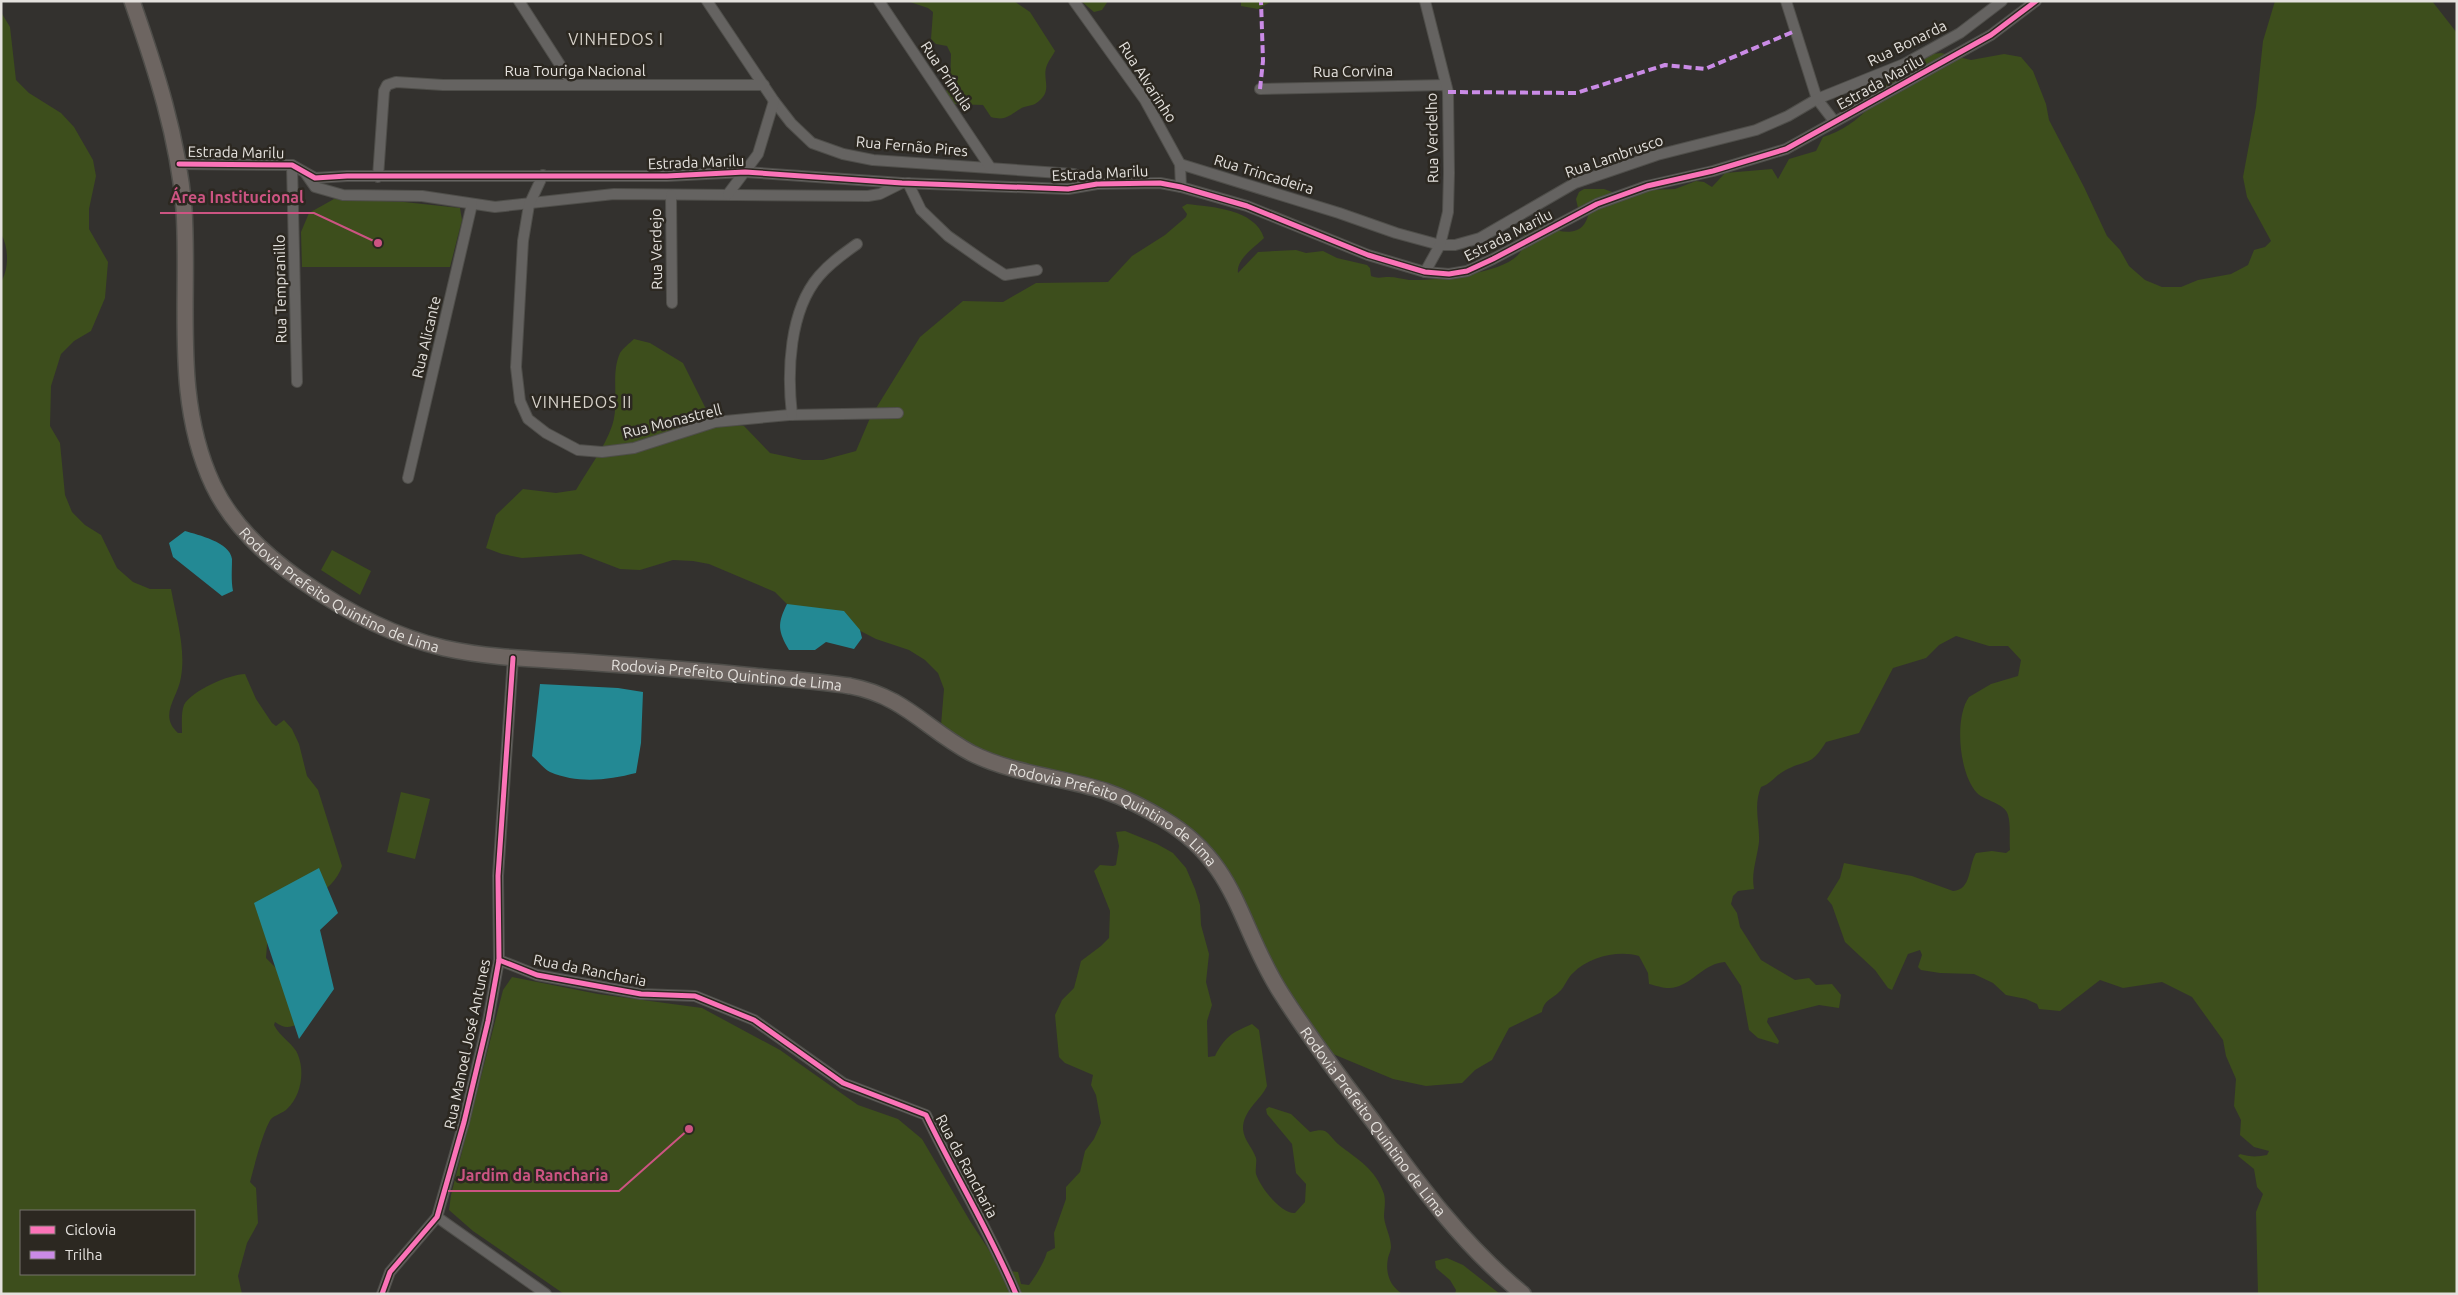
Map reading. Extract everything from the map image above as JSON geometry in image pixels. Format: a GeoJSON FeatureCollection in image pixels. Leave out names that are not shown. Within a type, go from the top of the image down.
{"type":"FeatureCollection","features":[{"type":"Feature","properties":{"kind":"main road","name":"Rodovia Prefeito Quintino de Lima"},"geometry":{"type":"LineString","coordinates":[[132,1],[160,84],[180,164],[184,217],[185,338],[188,396],[203,462],[224,506],[238,524],[273,559],[309,586],[352,612],[376,624],[440,647],[513,658],[668,667],[856,687],[897,702],[969,752],[987,760],[1101,790],[1128,800],[1167,821],[1184,833],[1214,860],[1227,881],[1276,986],[1313,1041],[1422,1188],[1464,1239],[1523,1294]]}},
{"type":"Feature","properties":{"kind":"street"},"geometry":{"type":"LineString","coordinates":[[519,1],[573,85]]}},
{"type":"Feature","properties":{"kind":"street","name":"Rua Fernão Pires"},"geometry":{"type":"LineString","coordinates":[[707,1],[774,101],[791,123],[812,143],[842,154],[873,160],[1074,174],[1097,184]]}},
{"type":"Feature","properties":{"kind":"street","name":"Rua Prímula"},"geometry":{"type":"LineString","coordinates":[[878,1],[990,167]]}},
{"type":"Feature","properties":{"kind":"street","name":"Rua Alvarinho"},"geometry":{"type":"LineString","coordinates":[[1074,1],[1145,100],[1180,164],[1181,187]]}},
{"type":"Feature","properties":{"kind":"street","name":"Rua Verdelho"},"geometry":{"type":"LineString","coordinates":[[1425,272],[1440,245],[1448,212],[1448,101],[1426,1]]}},
{"type":"Feature","properties":{"kind":"street"},"geometry":{"type":"LineString","coordinates":[[1786,1],[1817,99],[1834,121]]}},
{"type":"Feature","properties":{"kind":"street","name":"Rua Bonarda"},"geometry":{"type":"LineString","coordinates":[[1817,99],[1904,64],[1960,33],[2002,1]]}},
{"type":"Feature","properties":{"kind":"street","name":"Estrada Marilu"},"geometry":{"type":"LineString","coordinates":[[180,164],[292,165],[315,178],[347,176],[667,176],[745,172],[905,183],[1068,189],[1084,188],[1097,184],[1160,183],[1181,187],[1247,206],[1368,255],[1425,272],[1449,274],[1467,271],[1597,204],[1647,186],[1713,170],[1786,149],[1991,35],[2036,1]]}},
{"type":"Feature","properties":{"kind":"street","name":"Rua Touriga Nacional"},"geometry":{"type":"LineString","coordinates":[[378,177],[382,101],[388,85],[396,82],[573,85],[764,85]]}},
{"type":"Feature","properties":{"kind":"street","name":"Rua Corvina"},"geometry":{"type":"LineString","coordinates":[[1260,89],[1446,85]]}},
{"type":"Feature","properties":{"kind":"street","name":"Rua Lambrusco"},"geometry":{"type":"LineString","coordinates":[[1339,213],[1396,233],[1440,245],[1455,244],[1480,238],[1575,183],[1657,156],[1756,130],[1788,116],[1817,99]]}},
{"type":"Feature","properties":{"kind":"street"},"geometry":{"type":"LineString","coordinates":[[728,194],[758,154],[774,101]]}},
{"type":"Feature","properties":{"kind":"street","name":"Rua Trincadeira"},"geometry":{"type":"LineString","coordinates":[[1180,164],[1339,213]]}},
{"type":"Feature","properties":{"kind":"street","name":"Rua Tempranillo"},"geometry":{"type":"LineString","coordinates":[[292,165],[297,382]]}},
{"type":"Feature","properties":{"kind":"street"},"geometry":{"type":"LineString","coordinates":[[304,171],[315,187],[343,195],[422,196],[496,207],[529,205],[614,194],[868,196],[880,194],[905,183],[921,210],[948,236],[985,262],[1005,274],[1037,270]]}},
{"type":"Feature","properties":{"kind":"street","name":"Rua Monastrell"},"geometry":{"type":"LineString","coordinates":[[542,176],[529,205],[523,241],[516,367],[520,401],[528,419],[546,433],[578,450],[602,452],[634,448],[715,422],[792,415],[898,413]]}},
{"type":"Feature","properties":{"kind":"street","name":"Rua Verdejo"},"geometry":{"type":"LineString","coordinates":[[671,195],[672,303]]}},
{"type":"Feature","properties":{"kind":"street","name":"Rua Alicante"},"geometry":{"type":"LineString","coordinates":[[408,478],[472,204]]}},
{"type":"Feature","properties":{"kind":"street"},"geometry":{"type":"LineString","coordinates":[[792,415],[789,388],[794,330],[804,303],[818,278],[837,258],[857,244]]}},
{"type":"Feature","properties":{"kind":"street","name":"Rua Manoel José Antunes"},"geometry":{"type":"LineString","coordinates":[[382,1294],[390,1272],[437,1217],[464,1122],[499,960],[498,876],[513,658]]}},
{"type":"Feature","properties":{"kind":"street","name":"Rua da Rancharia"},"geometry":{"type":"LineString","coordinates":[[499,960],[537,975],[641,994],[695,996],[754,1020],[843,1083],[926,1114],[952,1169],[998,1252],[1016,1294]]}},
{"type":"Feature","properties":{"kind":"street"},"geometry":{"type":"LineString","coordinates":[[437,1217],[546,1294]]}},
{"type":"Feature","properties":{"kind":"green space"},"geometry":{"type":"Polygon","coordinates":[[[907,1],[1014,1],[1030,12],[1055,51],[1046,70],[1046,90],[1044,95],[1035,104],[1022,108],[1004,118],[991,117],[983,105],[952,104],[941,92],[948,90],[950,85],[951,54],[947,46],[936,44],[931,39],[933,12],[928,8],[907,1]]]}},
{"type":"Feature","properties":{"kind":"green space"},"geometry":{"type":"Polygon","coordinates":[[[1081,1],[1108,1],[1102,10],[1094,12],[1081,1]]]}},
{"type":"Feature","properties":{"kind":"green space"},"geometry":{"type":"Polygon","coordinates":[[[1241,1],[1272,1],[1258,9],[1241,6],[1241,1]]]}},
{"type":"Feature","properties":{"kind":"green space"},"geometry":{"type":"Polygon","coordinates":[[[2275,1],[2432,1],[2457,33],[2457,1294],[2258,1294],[2256,1212],[2263,1194],[2257,1187],[2254,1169],[2238,1156],[2240,1154],[2263,1156],[2267,1155],[2269,1151],[2254,1147],[2240,1135],[2241,1120],[2234,1106],[2236,1079],[2226,1056],[2223,1040],[2192,997],[2162,982],[2123,988],[2100,980],[2060,1011],[2039,1009],[2037,1004],[2026,999],[2006,995],[1993,983],[1974,974],[1940,973],[1921,970],[1918,967],[1922,955],[1920,950],[1908,954],[1892,990],[1888,988],[1875,970],[1845,942],[1832,905],[1827,899],[1840,878],[1844,863],[1912,876],[1953,891],[1959,890],[1967,882],[1976,853],[1992,851],[2006,853],[2010,850],[2008,815],[1999,805],[1977,793],[1971,784],[1963,760],[1960,732],[1964,706],[1969,697],[1991,684],[2018,676],[2021,660],[2008,646],[1989,646],[1956,636],[1939,645],[1926,658],[1893,668],[1859,733],[1826,742],[1812,759],[1784,771],[1768,784],[1761,787],[1757,801],[1759,842],[1754,871],[1754,889],[1738,891],[1733,896],[1731,904],[1737,913],[1740,927],[1761,960],[1795,980],[1809,978],[1816,985],[1832,984],[1841,995],[1839,1008],[1819,1005],[1768,1018],[1767,1022],[1779,1041],[1778,1044],[1758,1038],[1749,1030],[1741,986],[1725,962],[1705,969],[1682,985],[1666,988],[1649,984],[1648,973],[1639,956],[1622,954],[1604,956],[1587,963],[1573,973],[1561,990],[1546,1003],[1542,1012],[1509,1028],[1492,1060],[1475,1070],[1462,1083],[1426,1086],[1393,1079],[1333,1054],[1278,987],[1205,848],[1122,802],[1077,788],[1014,760],[990,756],[969,748],[941,725],[944,689],[938,673],[925,660],[909,650],[876,639],[843,622],[788,605],[775,592],[709,564],[673,560],[640,570],[620,569],[581,554],[522,558],[486,548],[496,515],[523,489],[556,493],[576,490],[609,434],[615,408],[617,362],[621,351],[634,339],[650,343],[683,363],[708,413],[725,423],[744,426],[770,453],[803,460],[823,460],[856,451],[870,418],[920,337],[963,301],[1003,302],[1036,283],[1108,282],[1132,256],[1165,235],[1186,217],[1187,214],[1182,207],[1187,204],[1232,211],[1252,221],[1259,228],[1264,238],[1243,258],[1238,268],[1238,273],[1258,252],[1296,250],[1306,253],[1323,251],[1337,258],[1367,265],[1370,268],[1371,276],[1376,277],[1420,280],[1450,278],[1481,272],[1508,262],[1521,252],[1527,224],[1563,232],[1579,229],[1585,223],[1589,212],[1585,206],[1578,208],[1576,199],[1579,192],[1584,189],[1604,189],[1623,196],[1650,190],[1675,189],[1696,181],[1704,182],[1712,187],[1725,173],[1772,169],[1778,179],[1789,159],[1816,151],[1823,137],[1848,125],[1870,107],[1870,97],[1913,64],[1932,54],[1941,53],[1971,60],[2004,54],[2021,57],[2033,71],[2046,104],[2049,120],[2107,236],[2120,250],[2129,266],[2145,280],[2162,287],[2181,287],[2198,280],[2231,274],[2248,265],[2254,250],[2265,247],[2271,241],[2247,197],[2243,177],[2256,107],[2263,41],[2275,1]]]}},
{"type":"Feature","properties":{"kind":"green space"},"geometry":{"type":"Polygon","coordinates":[[[1,12],[10,27],[16,80],[29,93],[61,113],[74,127],[93,160],[96,176],[89,209],[89,229],[108,262],[105,298],[91,331],[74,341],[61,354],[51,386],[50,426],[60,443],[65,495],[72,512],[85,525],[101,535],[117,568],[133,582],[150,589],[171,589],[180,633],[182,655],[181,677],[169,713],[172,726],[178,733],[182,733],[183,708],[194,694],[221,680],[245,674],[256,699],[272,723],[276,726],[284,720],[292,729],[299,744],[307,776],[318,790],[342,866],[337,876],[322,892],[301,904],[269,918],[266,958],[281,973],[300,1023],[287,1027],[275,1022],[274,1025],[296,1051],[300,1062],[301,1076],[298,1091],[292,1104],[271,1119],[268,1125],[250,1182],[256,1188],[258,1223],[247,1243],[238,1276],[242,1294],[1,1294],[1,282],[7,265],[7,251],[1,234],[1,12]]]}},
{"type":"Feature","properties":{"kind":"green space"},"geometry":{"type":"Polygon","coordinates":[[[334,199],[404,202],[460,208],[462,220],[450,267],[302,267],[301,232],[309,213],[334,199]]]}},
{"type":"Feature","properties":{"kind":"green space"},"geometry":{"type":"Polygon","coordinates":[[[332,550],[371,571],[360,595],[321,570],[332,550]]]}},
{"type":"Feature","properties":{"kind":"green space"},"geometry":{"type":"Polygon","coordinates":[[[401,792],[430,799],[415,859],[387,852],[401,792]]]}},
{"type":"Feature","properties":{"kind":"green space"},"geometry":{"type":"Polygon","coordinates":[[[1125,831],[1157,844],[1173,853],[1186,868],[1195,889],[1200,905],[1201,925],[1209,954],[1206,982],[1212,1005],[1207,1021],[1208,1057],[1215,1056],[1229,1036],[1239,1030],[1252,1024],[1259,1030],[1267,1086],[1246,1116],[1243,1129],[1256,1158],[1256,1174],[1262,1186],[1278,1205],[1289,1212],[1295,1213],[1305,1202],[1306,1184],[1296,1173],[1292,1144],[1267,1114],[1266,1109],[1269,1107],[1291,1114],[1310,1132],[1321,1130],[1327,1132],[1338,1144],[1371,1171],[1380,1185],[1385,1197],[1384,1217],[1391,1243],[1387,1264],[1388,1274],[1395,1288],[1403,1294],[564,1294],[473,1231],[449,1210],[451,1195],[503,990],[512,977],[598,994],[702,1008],[780,1050],[858,1105],[898,1119],[922,1139],[970,1221],[1002,1270],[1018,1272],[1021,1284],[1029,1285],[1042,1265],[1047,1252],[1055,1248],[1054,1233],[1066,1199],[1066,1187],[1080,1172],[1085,1151],[1094,1139],[1101,1123],[1096,1095],[1091,1085],[1093,1075],[1065,1063],[1059,1057],[1055,1015],[1062,1000],[1074,988],[1081,961],[1109,938],[1110,911],[1094,871],[1100,865],[1116,865],[1119,846],[1116,832],[1125,831]]]}},
{"type":"Feature","properties":{"kind":"green space"},"geometry":{"type":"Polygon","coordinates":[[[1447,1258],[1463,1265],[1500,1294],[1455,1294],[1456,1290],[1450,1280],[1436,1268],[1435,1261],[1447,1258]]]}},
{"type":"Feature","properties":{"kind":"water"},"geometry":{"type":"Polygon","coordinates":[[[185,531],[213,540],[226,548],[230,553],[232,559],[233,591],[222,596],[173,557],[169,543],[185,531]]]}},
{"type":"Feature","properties":{"kind":"water"},"geometry":{"type":"Polygon","coordinates":[[[787,604],[844,611],[860,630],[862,638],[854,649],[826,642],[815,650],[789,650],[780,627],[787,604]]]}},
{"type":"Feature","properties":{"kind":"water"},"geometry":{"type":"Polygon","coordinates":[[[540,684],[618,688],[643,692],[641,743],[636,773],[593,780],[561,776],[543,767],[532,756],[540,684]]]}},
{"type":"Feature","properties":{"kind":"water"},"geometry":{"type":"Polygon","coordinates":[[[319,868],[338,913],[320,930],[334,989],[299,1039],[254,903],[319,868]]]}},
{"type":"Feature","properties":{"kind":"marked path"},"geometry":{"type":"LineString","coordinates":[[1260,89],[1263,61],[1261,1]]}},
{"type":"Feature","properties":{"kind":"marked path"},"geometry":{"type":"LineString","coordinates":[[1448,92],[1576,93],[1665,65],[1705,69],[1795,31]]}},
{"type":"Feature","properties":{"kind":"cycle path"},"geometry":{"type":"LineString","coordinates":[[179,164],[292,165],[315,178],[347,176],[667,176],[745,172],[902,183],[1068,189],[1097,184],[1160,183],[1181,187],[1247,206],[1368,255],[1425,272],[1449,274],[1467,271],[1493,259],[1597,204],[1647,186],[1713,171],[1786,149],[1991,35],[2036,1]]}},
{"type":"Feature","properties":{"kind":"cycle path"},"geometry":{"type":"LineString","coordinates":[[382,1294],[390,1272],[437,1217],[464,1122],[488,1021],[499,960],[498,876],[513,658]]}},
{"type":"Feature","properties":{"kind":"cycle path"},"geometry":{"type":"LineString","coordinates":[[499,960],[537,975],[641,994],[695,996],[754,1020],[843,1083],[926,1115],[995,1248],[1016,1294]]}},
{"type":"Feature","properties":{"kind":"place","name":"Área Institucional"},"geometry":{"type":"Point","coordinates":[378,243]}},
{"type":"Feature","properties":{"kind":"place","name":"Jardim da Rancharia"},"geometry":{"type":"Point","coordinates":[689,1129]}},
{"type":"Feature","properties":{"kind":"district","name":"VINHEDOS I"},"geometry":{"type":"Point","coordinates":[616,39]}},
{"type":"Feature","properties":{"kind":"district","name":"VINHEDOS II"},"geometry":{"type":"Point","coordinates":[582,402]}}]}
